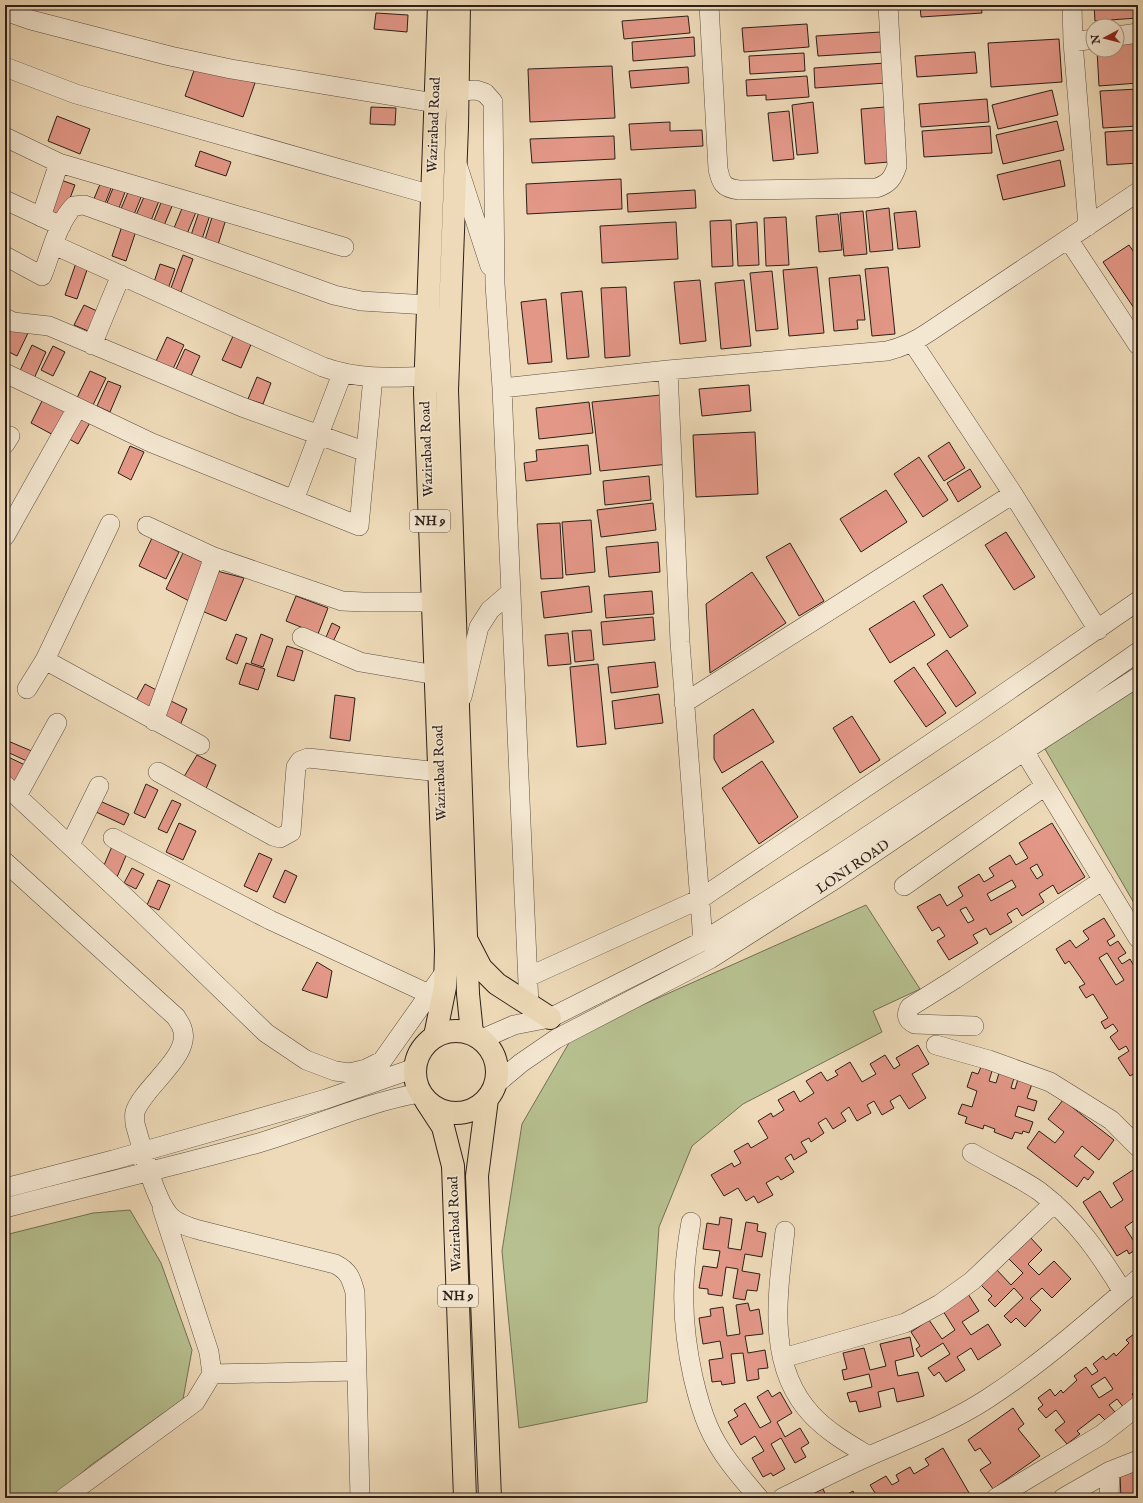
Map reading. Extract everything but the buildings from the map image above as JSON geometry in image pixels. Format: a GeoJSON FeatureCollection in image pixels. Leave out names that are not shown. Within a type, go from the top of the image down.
{"type":"FeatureCollection","features":[{"type":"Feature","properties":{"kind":"main road","name":"Wazirabad Road"},"geometry":{"type":"LineString","coordinates":[[439,5],[426,376],[443,602],[458,714],[468,994],[477,1036]]}},
{"type":"Feature","properties":{"kind":"main road","name":"Wazirabad Road"},"geometry":{"type":"LineString","coordinates":[[435,1036],[445,987],[446,950],[436,675],[443,602],[459,5]]}},
{"type":"Feature","properties":{"kind":"main road"},"geometry":{"type":"LineString","coordinates":[[466,939],[481,968],[497,984],[529,1006],[550,1018]]}},
{"type":"Feature","properties":{"kind":"main road"},"geometry":{"type":"LineString","coordinates":[[460,1030],[477,1036],[488,1046],[494,1056],[497,1068],[491,1092],[474,1110],[457,1114],[440,1110],[423,1097],[415,1081],[414,1068],[423,1046],[435,1036],[447,1031],[460,1030]]}},
{"type":"Feature","properties":{"kind":"main road","name":"Wazirabad Road"},"geometry":{"type":"LineString","coordinates":[[490,1498],[477,1176],[491,1092]]}},
{"type":"Feature","properties":{"kind":"main road","name":"Wazirabad Road"},"geometry":{"type":"LineString","coordinates":[[423,1097],[444,1127],[453,1166],[465,1498]]}},
{"type":"Feature","properties":{"kind":"street"},"geometry":{"type":"LineString","coordinates":[[709,5],[718,169],[721,181],[729,188],[739,190],[876,188],[885,185],[894,178],[897,166],[888,5]]}},
{"type":"Feature","properties":{"kind":"street"},"geometry":{"type":"LineString","coordinates":[[1072,5],[1073,42],[1088,226]]}},
{"type":"Feature","properties":{"kind":"street"},"geometry":{"type":"LineString","coordinates":[[5,11],[31,20],[177,58],[231,69],[435,98],[457,92],[476,90],[485,93],[493,102],[496,284],[502,388],[529,1006]]}},
{"type":"Feature","properties":{"kind":"street"},"geometry":{"type":"LineString","coordinates":[[1125,35],[1138,33]]}},
{"type":"Feature","properties":{"kind":"street"},"geometry":{"type":"LineString","coordinates":[[1073,42],[1085,40]]}},
{"type":"Feature","properties":{"kind":"street"},"geometry":{"type":"LineString","coordinates":[[5,67],[76,94],[432,195]]}},
{"type":"Feature","properties":{"kind":"street"},"geometry":{"type":"LineString","coordinates":[[5,136],[59,163],[344,247]]}},
{"type":"Feature","properties":{"kind":"street"},"geometry":{"type":"LineString","coordinates":[[455,159],[496,284]]}},
{"type":"Feature","properties":{"kind":"street"},"geometry":{"type":"LineString","coordinates":[[41,217],[59,163]]}},
{"type":"Feature","properties":{"kind":"street"},"geometry":{"type":"LineString","coordinates":[[502,388],[668,370],[887,351],[913,343],[1138,192]]}},
{"type":"Feature","properties":{"kind":"street"},"geometry":{"type":"LineString","coordinates":[[5,200],[61,226]]}},
{"type":"Feature","properties":{"kind":"street"},"geometry":{"type":"LineString","coordinates":[[5,256],[42,276],[61,226],[74,206],[84,206],[334,295],[361,301],[428,305]]}},
{"type":"Feature","properties":{"kind":"street"},"geometry":{"type":"LineString","coordinates":[[1068,239],[1138,345]]}},
{"type":"Feature","properties":{"kind":"street"},"geometry":{"type":"LineString","coordinates":[[54,245],[323,367],[342,374],[373,377],[448,376]]}},
{"type":"Feature","properties":{"kind":"street"},"geometry":{"type":"LineString","coordinates":[[92,345],[120,275]]}},
{"type":"Feature","properties":{"kind":"street"},"geometry":{"type":"LineString","coordinates":[[5,318],[13,322],[49,326],[242,407],[318,436],[366,452]]}},
{"type":"Feature","properties":{"kind":"street"},"geometry":{"type":"LineString","coordinates":[[913,343],[1013,494],[1098,630]]}},
{"type":"Feature","properties":{"kind":"street"},"geometry":{"type":"LineString","coordinates":[[668,370],[680,642],[703,941]]}},
{"type":"Feature","properties":{"kind":"street"},"geometry":{"type":"LineString","coordinates":[[5,373],[152,443],[359,526],[373,377]]}},
{"type":"Feature","properties":{"kind":"street"},"geometry":{"type":"LineString","coordinates":[[294,500],[342,374]]}},
{"type":"Feature","properties":{"kind":"street"},"geometry":{"type":"LineString","coordinates":[[5,536],[77,408]]}},
{"type":"Feature","properties":{"kind":"street"},"geometry":{"type":"LineString","coordinates":[[684,703],[1013,494]]}},
{"type":"Feature","properties":{"kind":"street"},"geometry":{"type":"LineString","coordinates":[[27,690],[45,660],[110,524]]}},
{"type":"Feature","properties":{"kind":"street"},"geometry":{"type":"LineString","coordinates":[[147,526],[214,556],[342,601],[443,602]]}},
{"type":"Feature","properties":{"kind":"street"},"geometry":{"type":"LineString","coordinates":[[154,721],[214,556]]}},
{"type":"Feature","properties":{"kind":"street"},"geometry":{"type":"LineString","coordinates":[[458,714],[479,627],[490,610],[511,592]]}},
{"type":"Feature","properties":{"kind":"street"},"geometry":{"type":"LineString","coordinates":[[528,977],[700,899],[1098,630],[1138,601]]}},
{"type":"Feature","properties":{"kind":"street"},"geometry":{"type":"LineString","coordinates":[[302,637],[360,662],[436,675]]}},
{"type":"Feature","properties":{"kind":"street","name":"LONI ROAD"},"geometry":{"type":"LineString","coordinates":[[491,1092],[521,1063],[556,1038],[710,959],[817,880],[1138,652]]}},
{"type":"Feature","properties":{"kind":"street"},"geometry":{"type":"LineString","coordinates":[[45,660],[200,745]]}},
{"type":"Feature","properties":{"kind":"street","name":"LONI ROAD"},"geometry":{"type":"LineString","coordinates":[[477,1036],[550,1018],[703,941],[817,880],[1024,751],[1138,677]]}},
{"type":"Feature","properties":{"kind":"street"},"geometry":{"type":"LineString","coordinates":[[57,723],[11,790],[266,1033],[291,1051],[320,1067],[350,1073],[366,1069],[382,1061],[445,972]]}},
{"type":"Feature","properties":{"kind":"street"},"geometry":{"type":"LineString","coordinates":[[1024,751],[1138,938]]}},
{"type":"Feature","properties":{"kind":"street"},"geometry":{"type":"LineString","coordinates":[[158,772],[280,838],[291,832],[296,767],[300,761],[308,758],[440,772]]}},
{"type":"Feature","properties":{"kind":"street"},"geometry":{"type":"LineString","coordinates":[[70,845],[99,786]]}},
{"type":"Feature","properties":{"kind":"street"},"geometry":{"type":"LineString","coordinates":[[904,886],[1045,786]]}},
{"type":"Feature","properties":{"kind":"street"},"geometry":{"type":"LineString","coordinates":[[113,838],[270,920],[429,994]]}},
{"type":"Feature","properties":{"kind":"street"},"geometry":{"type":"LineString","coordinates":[[5,862],[176,1017],[183,1029],[183,1044],[177,1056],[140,1100],[134,1113],[135,1124],[209,1352],[212,1374],[196,1402],[64,1498]]}},
{"type":"Feature","properties":{"kind":"street"},"geometry":{"type":"LineString","coordinates":[[974,1026],[915,1024],[910,1022],[907,1017],[908,1011],[910,1007],[955,979],[1103,880]]}},
{"type":"Feature","properties":{"kind":"street"},"geometry":{"type":"LineString","coordinates":[[936,1045],[989,1060],[1050,1082],[1111,1120],[1138,1148]]}},
{"type":"Feature","properties":{"kind":"street"},"geometry":{"type":"LineString","coordinates":[[5,1188],[144,1151],[326,1099],[414,1068]]}},
{"type":"Feature","properties":{"kind":"street"},"geometry":{"type":"LineString","coordinates":[[5,1208],[256,1144],[358,1108],[396,1097],[423,1097]]}},
{"type":"Feature","properties":{"kind":"street"},"geometry":{"type":"LineString","coordinates":[[972,1154],[1037,1190],[1054,1203],[1087,1238],[1104,1260],[1123,1292]]}},
{"type":"Feature","properties":{"kind":"street"},"geometry":{"type":"LineString","coordinates":[[783,1358],[904,1323],[940,1304],[972,1281],[1054,1203]]}},
{"type":"Feature","properties":{"kind":"street"},"geometry":{"type":"LineString","coordinates":[[161,1205],[172,1218],[184,1225],[335,1264],[343,1268],[351,1276],[355,1292],[360,1498]]}},
{"type":"Feature","properties":{"kind":"street"},"geometry":{"type":"LineString","coordinates":[[691,1222],[686,1252],[683,1317],[687,1349],[700,1406],[708,1427],[731,1466],[759,1498]]}},
{"type":"Feature","properties":{"kind":"street"},"geometry":{"type":"LineString","coordinates":[[785,1231],[777,1306],[779,1336],[783,1358],[790,1380],[802,1404],[809,1412],[829,1431],[869,1456]]}},
{"type":"Feature","properties":{"kind":"street"},"geometry":{"type":"LineString","coordinates":[[782,1498],[869,1456],[949,1422],[986,1400],[1029,1371],[1072,1337],[1138,1279]]}},
{"type":"Feature","properties":{"kind":"street"},"geometry":{"type":"LineString","coordinates":[[212,1374],[357,1371]]}},
{"type":"Feature","properties":{"kind":"street"},"geometry":{"type":"LineString","coordinates":[[996,1498],[1101,1434],[1138,1406]]}},
{"type":"Feature","properties":{"kind":"street"},"geometry":{"type":"LineString","coordinates":[[1063,1498],[1110,1471],[1138,1460]]}},
{"type":"Feature","properties":{"kind":"street"},"geometry":{"type":"LineString","coordinates":[[1109,1498],[1110,1471]]}},
{"type":"Feature","properties":{"kind":"green space"},"geometry":{"type":"Polygon","coordinates":[[[1138,680],[1138,910],[1045,749],[1138,680]]]}},
{"type":"Feature","properties":{"kind":"green space"},"geometry":{"type":"Polygon","coordinates":[[[866,905],[920,989],[873,1011],[882,1032],[743,1104],[692,1146],[659,1227],[647,1402],[519,1428],[502,1251],[522,1124],[573,1036],[866,905]]]}},
{"type":"Feature","properties":{"kind":"green space"},"geometry":{"type":"Polygon","coordinates":[[[130,1210],[161,1263],[192,1350],[183,1399],[91,1465],[52,1498],[5,1498],[5,1235],[93,1213],[130,1210]]]}}]}
